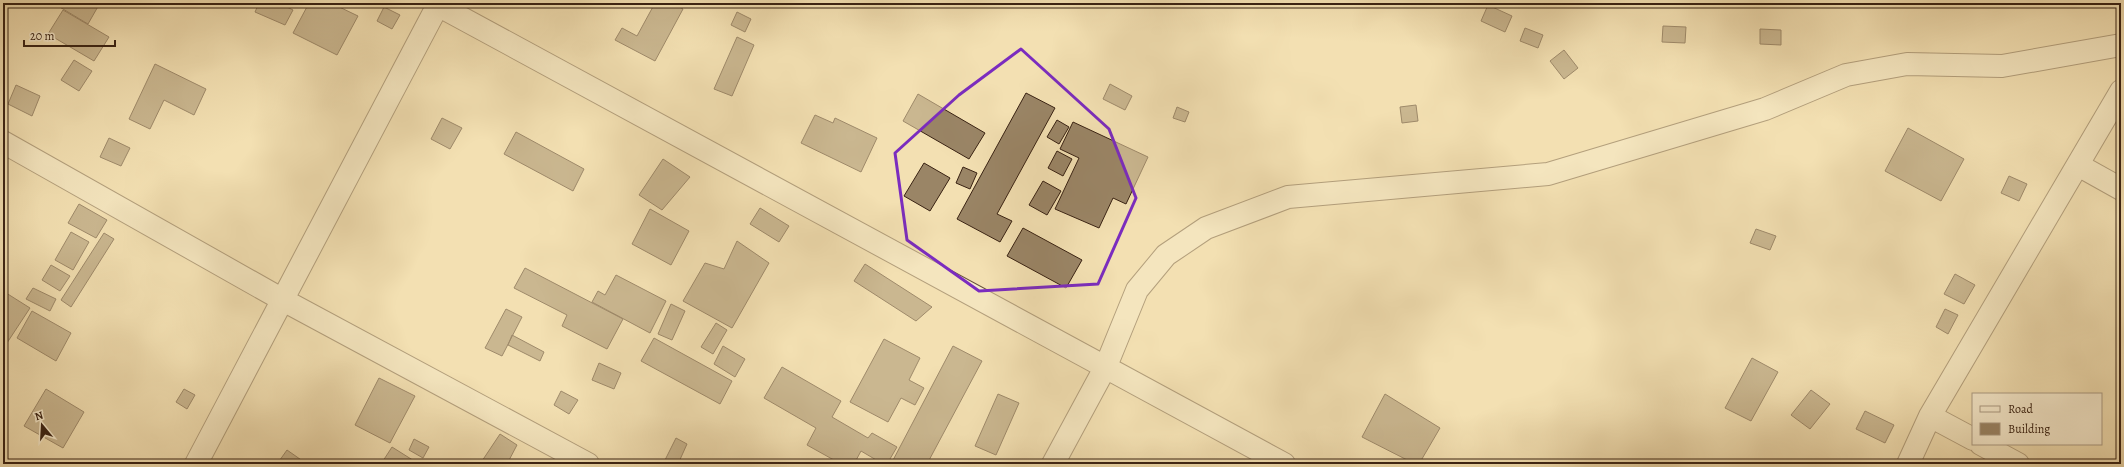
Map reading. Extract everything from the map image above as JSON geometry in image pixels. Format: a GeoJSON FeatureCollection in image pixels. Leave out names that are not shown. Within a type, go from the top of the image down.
{"type":"FeatureCollection","features":[{"type":"Feature","properties":{"kind":"street"},"geometry":{"type":"LineString","coordinates":[[196,464],[437,4],[1284,464]]}},
{"type":"Feature","properties":{"kind":"street"},"geometry":{"type":"LineString","coordinates":[[1053,464],[1106,366],[1137,290],[1166,255],[1206,228],[1288,197],[1548,174],[1765,110],[1846,75],[1907,64],[2002,66],[2121,44]]}},
{"type":"Feature","properties":{"kind":"street"},"geometry":{"type":"LineString","coordinates":[[1908,464],[1930,416],[2121,91]]}},
{"type":"Feature","properties":{"kind":"street"},"geometry":{"type":"LineString","coordinates":[[3,142],[283,300],[588,464]]}},
{"type":"Feature","properties":{"kind":"street"},"geometry":{"type":"LineString","coordinates":[[2078,165],[2121,189]]}},
{"type":"Feature","properties":{"kind":"street"},"geometry":{"type":"LineString","coordinates":[[1930,416],[1972,438]]}},
{"type":"Feature","properties":{"kind":"street"},"geometry":{"type":"LineString","coordinates":[[1983,445],[2018,464]]}},
{"type":"Feature","properties":{"kind":"highlighted area"},"geometry":{"type":"Polygon","coordinates":[[[1021,49],[1109,129],[1136,198],[1098,284],[979,291],[907,240],[895,153],[959,95],[1021,49]]]}},
{"type":"Feature","properties":{"kind":"building"},"geometry":{"type":"Polygon","coordinates":[[[53,3],[100,3],[88,24],[53,3]]]}},
{"type":"Feature","properties":{"kind":"building"},"geometry":{"type":"Polygon","coordinates":[[[259,3],[279,3],[293,10],[285,25],[255,12],[259,3]]]}},
{"type":"Feature","properties":{"kind":"building"},"geometry":{"type":"Polygon","coordinates":[[[309,3],[331,3],[358,16],[337,55],[293,33],[309,3]]]}},
{"type":"Feature","properties":{"kind":"building"},"geometry":{"type":"Polygon","coordinates":[[[655,3],[672,3],[683,9],[655,61],[615,40],[622,28],[637,36],[655,3]]]}},
{"type":"Feature","properties":{"kind":"building"},"geometry":{"type":"Polygon","coordinates":[[[1488,5],[1512,16],[1505,32],[1481,21],[1488,5]]]}},
{"type":"Feature","properties":{"kind":"building"},"geometry":{"type":"Polygon","coordinates":[[[384,7],[400,15],[392,29],[377,21],[384,7]]]}},
{"type":"Feature","properties":{"kind":"building"},"geometry":{"type":"Polygon","coordinates":[[[63,10],[109,37],[94,61],[48,34],[63,10]]]}},
{"type":"Feature","properties":{"kind":"building"},"geometry":{"type":"Polygon","coordinates":[[[737,12],[751,19],[745,32],[731,25],[737,12]]]}},
{"type":"Feature","properties":{"kind":"building"},"geometry":{"type":"Polygon","coordinates":[[[1663,26],[1686,27],[1685,43],[1662,42],[1663,26]]]}},
{"type":"Feature","properties":{"kind":"building"},"geometry":{"type":"Polygon","coordinates":[[[1525,28],[1543,35],[1538,48],[1520,41],[1525,28]]]}},
{"type":"Feature","properties":{"kind":"building"},"geometry":{"type":"Polygon","coordinates":[[[1760,29],[1781,30],[1781,45],[1760,44],[1760,29]]]}},
{"type":"Feature","properties":{"kind":"building"},"geometry":{"type":"Polygon","coordinates":[[[737,37],[754,45],[732,96],[714,89],[737,37]]]}},
{"type":"Feature","properties":{"kind":"building"},"geometry":{"type":"Polygon","coordinates":[[[1564,50],[1578,68],[1564,79],[1550,61],[1564,50]]]}},
{"type":"Feature","properties":{"kind":"building"},"geometry":{"type":"Polygon","coordinates":[[[74,60],[92,71],[79,91],[61,80],[74,60]]]}},
{"type":"Feature","properties":{"kind":"building"},"geometry":{"type":"Polygon","coordinates":[[[155,64],[206,89],[194,115],[164,100],[150,129],[129,119],[155,64]]]}},
{"type":"Feature","properties":{"kind":"building"},"geometry":{"type":"Polygon","coordinates":[[[1110,84],[1132,96],[1125,110],[1103,99],[1110,84]]]}},
{"type":"Feature","properties":{"kind":"building"},"geometry":{"type":"Polygon","coordinates":[[[16,85],[40,96],[32,116],[8,104],[16,85]]]}},
{"type":"Feature","properties":{"kind":"building"},"geometry":{"type":"Polygon","coordinates":[[[1026,93],[1055,108],[997,214],[1012,221],[1000,242],[957,219],[1026,93]]]}},
{"type":"Feature","properties":{"kind":"building"},"geometry":{"type":"Polygon","coordinates":[[[918,94],[985,133],[969,159],[903,121],[918,94]]]}},
{"type":"Feature","properties":{"kind":"building"},"geometry":{"type":"Polygon","coordinates":[[[1416,105],[1418,121],[1402,123],[1400,107],[1416,105]]]}},
{"type":"Feature","properties":{"kind":"building"},"geometry":{"type":"Polygon","coordinates":[[[1177,107],[1189,112],[1185,122],[1173,118],[1177,107]]]}},
{"type":"Feature","properties":{"kind":"building"},"geometry":{"type":"Polygon","coordinates":[[[815,115],[833,123],[835,118],[877,138],[861,172],[801,143],[815,115]]]}},
{"type":"Feature","properties":{"kind":"building"},"geometry":{"type":"Polygon","coordinates":[[[442,118],[462,128],[450,149],[431,139],[442,118]]]}},
{"type":"Feature","properties":{"kind":"building"},"geometry":{"type":"Polygon","coordinates":[[[1057,120],[1069,127],[1059,144],[1047,137],[1057,120]]]}},
{"type":"Feature","properties":{"kind":"building"},"geometry":{"type":"Polygon","coordinates":[[[1073,122],[1148,157],[1126,204],[1113,198],[1099,228],[1055,209],[1079,158],[1060,149],[1073,122]]]}},
{"type":"Feature","properties":{"kind":"building"},"geometry":{"type":"Polygon","coordinates":[[[1908,128],[1964,159],[1941,201],[1885,171],[1908,128]]]}},
{"type":"Feature","properties":{"kind":"building"},"geometry":{"type":"Polygon","coordinates":[[[516,132],[584,169],[573,191],[504,154],[516,132]]]}},
{"type":"Feature","properties":{"kind":"building"},"geometry":{"type":"Polygon","coordinates":[[[109,138],[130,148],[121,166],[100,157],[109,138]]]}},
{"type":"Feature","properties":{"kind":"building"},"geometry":{"type":"Polygon","coordinates":[[[1057,151],[1072,159],[1063,176],[1048,168],[1057,151]]]}},
{"type":"Feature","properties":{"kind":"building"},"geometry":{"type":"Polygon","coordinates":[[[663,159],[690,177],[662,210],[639,195],[663,159]]]}},
{"type":"Feature","properties":{"kind":"building"},"geometry":{"type":"Polygon","coordinates":[[[924,163],[950,178],[930,211],[904,196],[924,163]]]}},
{"type":"Feature","properties":{"kind":"building"},"geometry":{"type":"Polygon","coordinates":[[[963,167],[977,173],[970,189],[956,183],[963,167]]]}},
{"type":"Feature","properties":{"kind":"building"},"geometry":{"type":"Polygon","coordinates":[[[2009,176],[2027,184],[2019,201],[2001,193],[2009,176]]]}},
{"type":"Feature","properties":{"kind":"building"},"geometry":{"type":"Polygon","coordinates":[[[1043,181],[1061,191],[1047,215],[1029,205],[1043,181]]]}},
{"type":"Feature","properties":{"kind":"building"},"geometry":{"type":"Polygon","coordinates":[[[79,204],[107,220],[96,238],[68,223],[79,204]]]}},
{"type":"Feature","properties":{"kind":"building"},"geometry":{"type":"Polygon","coordinates":[[[760,208],[789,226],[779,242],[750,224],[760,208]]]}},
{"type":"Feature","properties":{"kind":"building"},"geometry":{"type":"Polygon","coordinates":[[[650,209],[689,231],[671,265],[632,244],[650,209]]]}},
{"type":"Feature","properties":{"kind":"building"},"geometry":{"type":"Polygon","coordinates":[[[1023,228],[1082,260],[1066,288],[1007,256],[1023,228]]]}},
{"type":"Feature","properties":{"kind":"building"},"geometry":{"type":"Polygon","coordinates":[[[1756,229],[1776,236],[1770,250],[1750,243],[1756,229]]]}},
{"type":"Feature","properties":{"kind":"building"},"geometry":{"type":"Polygon","coordinates":[[[71,232],[89,242],[73,270],[55,260],[71,232]]]}},
{"type":"Feature","properties":{"kind":"building"},"geometry":{"type":"Polygon","coordinates":[[[104,233],[114,239],[71,307],[61,300],[104,233]]]}},
{"type":"Feature","properties":{"kind":"building"},"geometry":{"type":"Polygon","coordinates":[[[737,241],[769,263],[732,328],[683,301],[705,263],[724,269],[737,241]]]}},
{"type":"Feature","properties":{"kind":"building"},"geometry":{"type":"Polygon","coordinates":[[[865,264],[932,307],[916,321],[854,281],[865,264]]]}},
{"type":"Feature","properties":{"kind":"building"},"geometry":{"type":"Polygon","coordinates":[[[51,265],[70,276],[60,291],[42,280],[51,265]]]}},
{"type":"Feature","properties":{"kind":"building"},"geometry":{"type":"Polygon","coordinates":[[[525,268],[623,319],[607,349],[562,326],[567,315],[514,288],[525,268]]]}},
{"type":"Feature","properties":{"kind":"building"},"geometry":{"type":"Polygon","coordinates":[[[1955,274],[1975,285],[1964,304],[1944,294],[1955,274]]]}},
{"type":"Feature","properties":{"kind":"building"},"geometry":{"type":"Polygon","coordinates":[[[616,275],[666,301],[650,333],[592,302],[598,291],[605,295],[616,275]]]}},
{"type":"Feature","properties":{"kind":"building"},"geometry":{"type":"Polygon","coordinates":[[[33,288],[56,299],[50,311],[26,299],[33,288]]]}},
{"type":"Feature","properties":{"kind":"building"},"geometry":{"type":"Polygon","coordinates":[[[3,291],[30,308],[3,349],[3,291]]]}},
{"type":"Feature","properties":{"kind":"building"},"geometry":{"type":"Polygon","coordinates":[[[671,304],[685,311],[672,340],[658,334],[671,304]]]}},
{"type":"Feature","properties":{"kind":"building"},"geometry":{"type":"Polygon","coordinates":[[[506,309],[522,317],[502,356],[485,348],[506,309]]]}},
{"type":"Feature","properties":{"kind":"building"},"geometry":{"type":"Polygon","coordinates":[[[1945,309],[1958,315],[1948,334],[1936,327],[1945,309]]]}},
{"type":"Feature","properties":{"kind":"building"},"geometry":{"type":"Polygon","coordinates":[[[32,311],[71,333],[56,361],[17,338],[32,311]]]}},
{"type":"Feature","properties":{"kind":"building"},"geometry":{"type":"Polygon","coordinates":[[[716,323],[727,330],[713,354],[701,347],[716,323]]]}},
{"type":"Feature","properties":{"kind":"building"},"geometry":{"type":"Polygon","coordinates":[[[512,335],[544,352],[540,361],[508,345],[512,335]]]}},
{"type":"Feature","properties":{"kind":"building"},"geometry":{"type":"Polygon","coordinates":[[[654,338],[732,381],[720,404],[641,361],[654,338]]]}},
{"type":"Feature","properties":{"kind":"building"},"geometry":{"type":"Polygon","coordinates":[[[884,339],[920,358],[909,380],[924,388],[915,405],[901,398],[888,422],[850,402],[884,339]]]}},
{"type":"Feature","properties":{"kind":"building"},"geometry":{"type":"Polygon","coordinates":[[[723,346],[745,359],[735,377],[714,364],[723,346]]]}},
{"type":"Feature","properties":{"kind":"building"},"geometry":{"type":"Polygon","coordinates":[[[953,346],[982,361],[927,464],[891,464],[953,346]]]}},
{"type":"Feature","properties":{"kind":"building"},"geometry":{"type":"Polygon","coordinates":[[[1752,358],[1778,372],[1751,421],[1725,408],[1752,358]]]}},
{"type":"Feature","properties":{"kind":"building"},"geometry":{"type":"Polygon","coordinates":[[[599,363],[621,373],[614,389],[592,380],[599,363]]]}},
{"type":"Feature","properties":{"kind":"building"},"geometry":{"type":"Polygon","coordinates":[[[782,367],[841,401],[832,417],[868,438],[872,433],[897,447],[887,464],[883,464],[861,451],[854,464],[841,464],[807,445],[816,428],[764,398],[782,367]]]}},
{"type":"Feature","properties":{"kind":"building"},"geometry":{"type":"Polygon","coordinates":[[[379,378],[415,396],[390,443],[355,425],[379,378]]]}},
{"type":"Feature","properties":{"kind":"building"},"geometry":{"type":"Polygon","coordinates":[[[46,389],[84,412],[63,448],[24,426],[46,389]]]}},
{"type":"Feature","properties":{"kind":"building"},"geometry":{"type":"Polygon","coordinates":[[[184,389],[195,395],[187,409],[176,402],[184,389]]]}},
{"type":"Feature","properties":{"kind":"building"},"geometry":{"type":"Polygon","coordinates":[[[1811,390],[1830,404],[1810,429],[1791,415],[1811,390]]]}},
{"type":"Feature","properties":{"kind":"building"},"geometry":{"type":"Polygon","coordinates":[[[561,391],[578,400],[569,414],[554,405],[561,391]]]}},
{"type":"Feature","properties":{"kind":"building"},"geometry":{"type":"Polygon","coordinates":[[[998,394],[1019,403],[996,455],[975,446],[998,394]]]}},
{"type":"Feature","properties":{"kind":"building"},"geometry":{"type":"Polygon","coordinates":[[[1385,394],[1440,428],[1419,464],[1415,464],[1362,437],[1385,394]]]}},
{"type":"Feature","properties":{"kind":"building"},"geometry":{"type":"Polygon","coordinates":[[[1865,411],[1894,425],[1885,443],[1856,429],[1865,411]]]}},
{"type":"Feature","properties":{"kind":"building"},"geometry":{"type":"Polygon","coordinates":[[[500,434],[517,445],[507,464],[480,464],[500,434]]]}},
{"type":"Feature","properties":{"kind":"building"},"geometry":{"type":"Polygon","coordinates":[[[676,438],[687,444],[678,464],[665,460],[676,438]]]}},
{"type":"Feature","properties":{"kind":"building"},"geometry":{"type":"Polygon","coordinates":[[[414,439],[429,447],[423,458],[409,450],[414,439]]]}},
{"type":"Feature","properties":{"kind":"building"},"geometry":{"type":"Polygon","coordinates":[[[392,447],[419,464],[381,464],[392,447]]]}},
{"type":"Feature","properties":{"kind":"building"},"geometry":{"type":"Polygon","coordinates":[[[287,450],[307,464],[277,464],[287,450]]]}}]}
